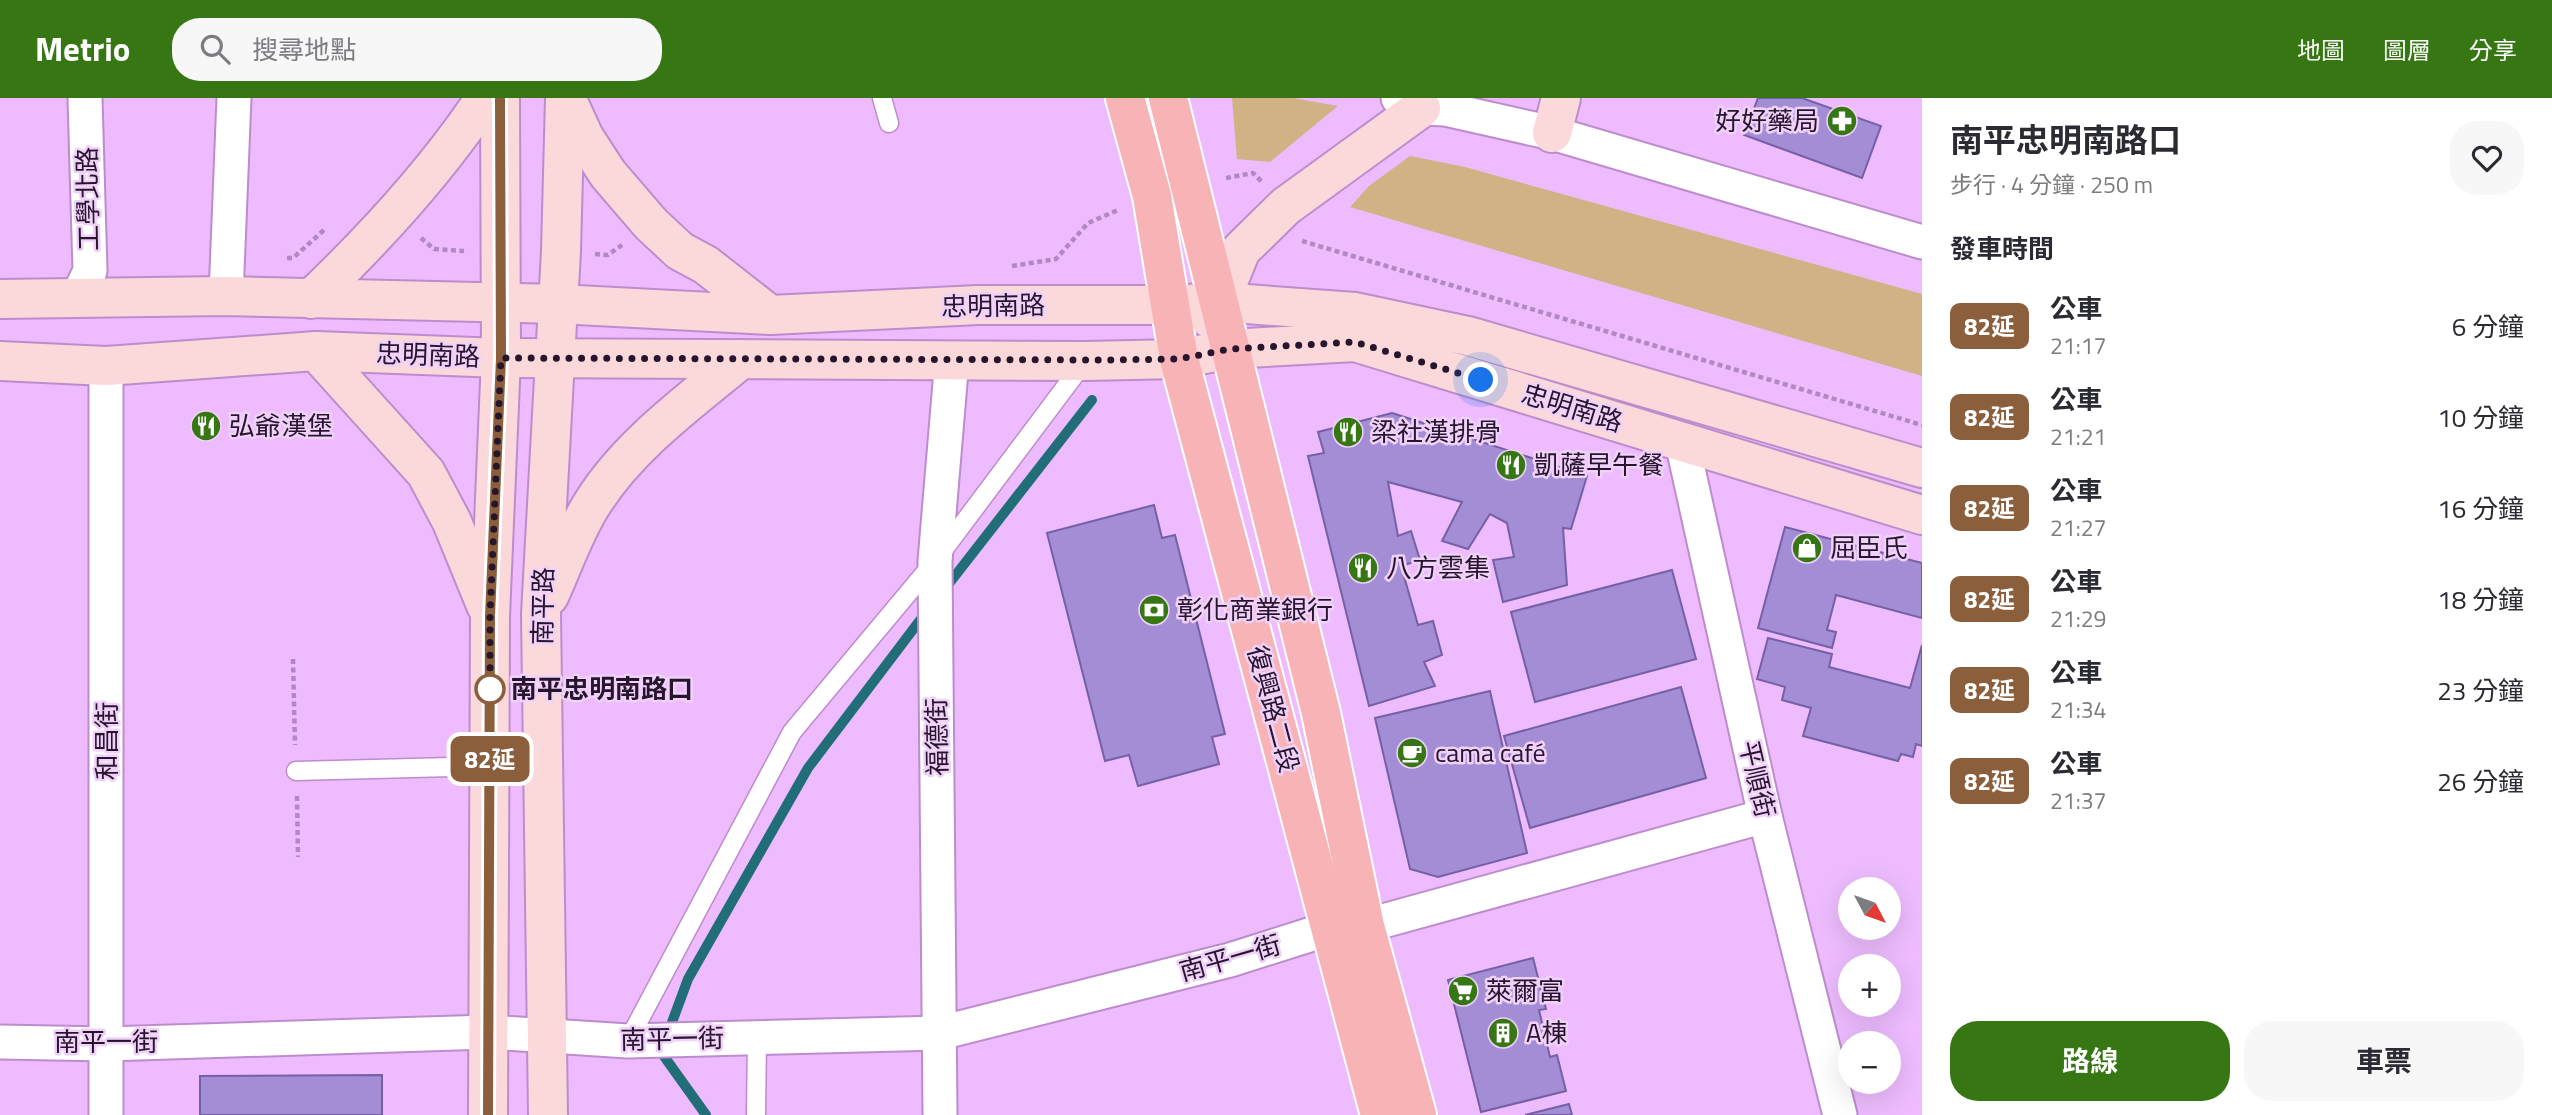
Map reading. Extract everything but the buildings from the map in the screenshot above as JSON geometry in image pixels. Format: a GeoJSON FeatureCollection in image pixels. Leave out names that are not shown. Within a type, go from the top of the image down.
{"type":"FeatureCollection","features":[{"type":"Feature","properties":{"kind":"main road"},"geometry":{"type":"LineString","coordinates":[[311,299],[358,255],[393,216],[458,139],[485,98]]}},
{"type":"Feature","properties":{"kind":"main road","name":"南平路"},"geometry":{"type":"LineString","coordinates":[[488,1115],[490,616],[501,358],[500,98]]}},
{"type":"Feature","properties":{"kind":"main road"},"geometry":{"type":"LineString","coordinates":[[566,98],[584,137],[608,174],[651,224],[680,251],[706,265],[770,315]]}},
{"type":"Feature","properties":{"kind":"main road","name":"南平路"},"geometry":{"type":"LineString","coordinates":[[548,1115],[541,614],[566,98]]}},
{"type":"Feature","properties":{"kind":"main road","name":"復興路二段"},"geometry":{"type":"LineString","coordinates":[[1125,98],[1152,195],[1179,359],[1348,927],[1418,1115]]}},
{"type":"Feature","properties":{"kind":"main road","name":"復興路二段"},"geometry":{"type":"LineString","coordinates":[[1168,98],[1321,713],[1348,927],[1380,1115]]}},
{"type":"Feature","properties":{"kind":"main road"},"geometry":{"type":"LineString","coordinates":[[1179,359],[1220,302],[1241,250],[1286,206],[1419,101]]}},
{"type":"Feature","properties":{"kind":"main road","name":"忠明南路"},"geometry":{"type":"LineString","coordinates":[[0,299],[226,296],[558,304],[770,315],[978,305],[1170,305],[1220,302],[1356,312],[1468,336],[1922,468]]}},
{"type":"Feature","properties":{"kind":"main road","name":"忠明南路"},"geometry":{"type":"LineString","coordinates":[[0,361],[106,366],[316,351],[501,358],[1085,361],[1179,359],[1230,349],[1355,342],[1922,515]]}},
{"type":"Feature","properties":{"kind":"main road"},"geometry":{"type":"LineString","coordinates":[[316,351],[426,473],[452,522],[490,616]]}},
{"type":"Feature","properties":{"kind":"main road"},"geometry":{"type":"LineString","coordinates":[[541,614],[592,504],[624,463],[671,417],[741,359]]}},
{"type":"Feature","properties":{"kind":"street","name":"工學北路"},"geometry":{"type":"LineString","coordinates":[[77,298],[90,271],[85,98]]}},
{"type":"Feature","properties":{"kind":"street"},"geometry":{"type":"LineString","coordinates":[[226,296],[234,98]]}},
{"type":"Feature","properties":{"kind":"street"},"geometry":{"type":"LineString","coordinates":[[1419,101],[1445,109],[1556,116],[1922,242]]}},
{"type":"Feature","properties":{"kind":"street","name":"福德街"},"geometry":{"type":"LineString","coordinates":[[940,1115],[935,561],[952,359]]}},
{"type":"Feature","properties":{"kind":"street","name":"和昌街"},"geometry":{"type":"LineString","coordinates":[[106,366],[106,1115]]}},
{"type":"Feature","properties":{"kind":"street","name":"平順街"},"geometry":{"type":"LineString","coordinates":[[1682,442],[1765,816],[1840,1115]]}},
{"type":"Feature","properties":{"kind":"street","name":"南平一街"},"geometry":{"type":"LineString","coordinates":[[0,1042],[107,1044],[488,1032],[628,1041],[940,1033],[1230,961],[1765,816]]}},
{"type":"Feature","properties":{"kind":"lane"},"geometry":{"type":"LineString","coordinates":[[882,98],[889,124]]}},
{"type":"Feature","properties":{"kind":"lane"},"geometry":{"type":"LineString","coordinates":[[628,1041],[792,732],[935,561],[1085,361]]}},
{"type":"Feature","properties":{"kind":"lane"},"geometry":{"type":"LineString","coordinates":[[296,771],[490,766]]}},
{"type":"Feature","properties":{"kind":"lane"},"geometry":{"type":"LineString","coordinates":[[756,1115],[757,1038]]}},
{"type":"Feature","properties":{"kind":"path"},"geometry":{"type":"LineString","coordinates":[[293,659],[298,857]]}},
{"type":"Feature","properties":{"kind":"shaded area"},"geometry":{"type":"Polygon","coordinates":[[[1232,98],[1293,98],[1338,106],[1270,162],[1237,159],[1232,98]]]}},
{"type":"Feature","properties":{"kind":"shaded area"},"geometry":{"type":"Polygon","coordinates":[[[1410,156],[1465,167],[1922,294],[1922,376],[1350,207],[1369,186],[1410,156]]]}},
{"type":"Feature","properties":{"kind":"waterway"},"geometry":{"type":"LineString","coordinates":[[944,590],[1092,400]]}},
{"type":"Feature","properties":{"kind":"waterway"},"geometry":{"type":"LineString","coordinates":[[706,1115],[661,1052],[688,979],[808,768],[927,611]]}},
{"type":"Feature","properties":{"kind":"bus line","name":"82延"},"geometry":{"type":"LineString","coordinates":[[488,1115],[490,616],[501,358],[500,98]]}},
{"type":"Feature","properties":{"kind":"place","name":"好好藥局"},"geometry":{"type":"Point","coordinates":[1842,121]}},
{"type":"Feature","properties":{"kind":"place","name":"弘爺漢堡"},"geometry":{"type":"Point","coordinates":[206,426]}},
{"type":"Feature","properties":{"kind":"place","name":"梁社漢排骨"},"geometry":{"type":"Point","coordinates":[1348,432]}},
{"type":"Feature","properties":{"kind":"place","name":"凱薩早午餐"},"geometry":{"type":"Point","coordinates":[1511,465]}},
{"type":"Feature","properties":{"kind":"place","name":"屈臣氏"},"geometry":{"type":"Point","coordinates":[1807,548]}},
{"type":"Feature","properties":{"kind":"place","name":"八方雲集"},"geometry":{"type":"Point","coordinates":[1363,568]}},
{"type":"Feature","properties":{"kind":"place","name":"彰化商業銀行"},"geometry":{"type":"Point","coordinates":[1154,610]}},
{"type":"Feature","properties":{"kind":"place","name":"南平忠明南路口"},"geometry":{"type":"Point","coordinates":[490,689]}},
{"type":"Feature","properties":{"kind":"place","name":"cama café"},"geometry":{"type":"Point","coordinates":[1412,753]}},
{"type":"Feature","properties":{"kind":"place","name":"萊爾富"},"geometry":{"type":"Point","coordinates":[1463,991]}},
{"type":"Feature","properties":{"kind":"place","name":"A棟"},"geometry":{"type":"Point","coordinates":[1503,1033]}},
{"type":"Feature","properties":{"kind":"route"},"geometry":{"type":"LineString","coordinates":[[490,689],[490,616],[501,358],[1179,359],[1230,349],[1355,342],[1481,380]]}}]}
